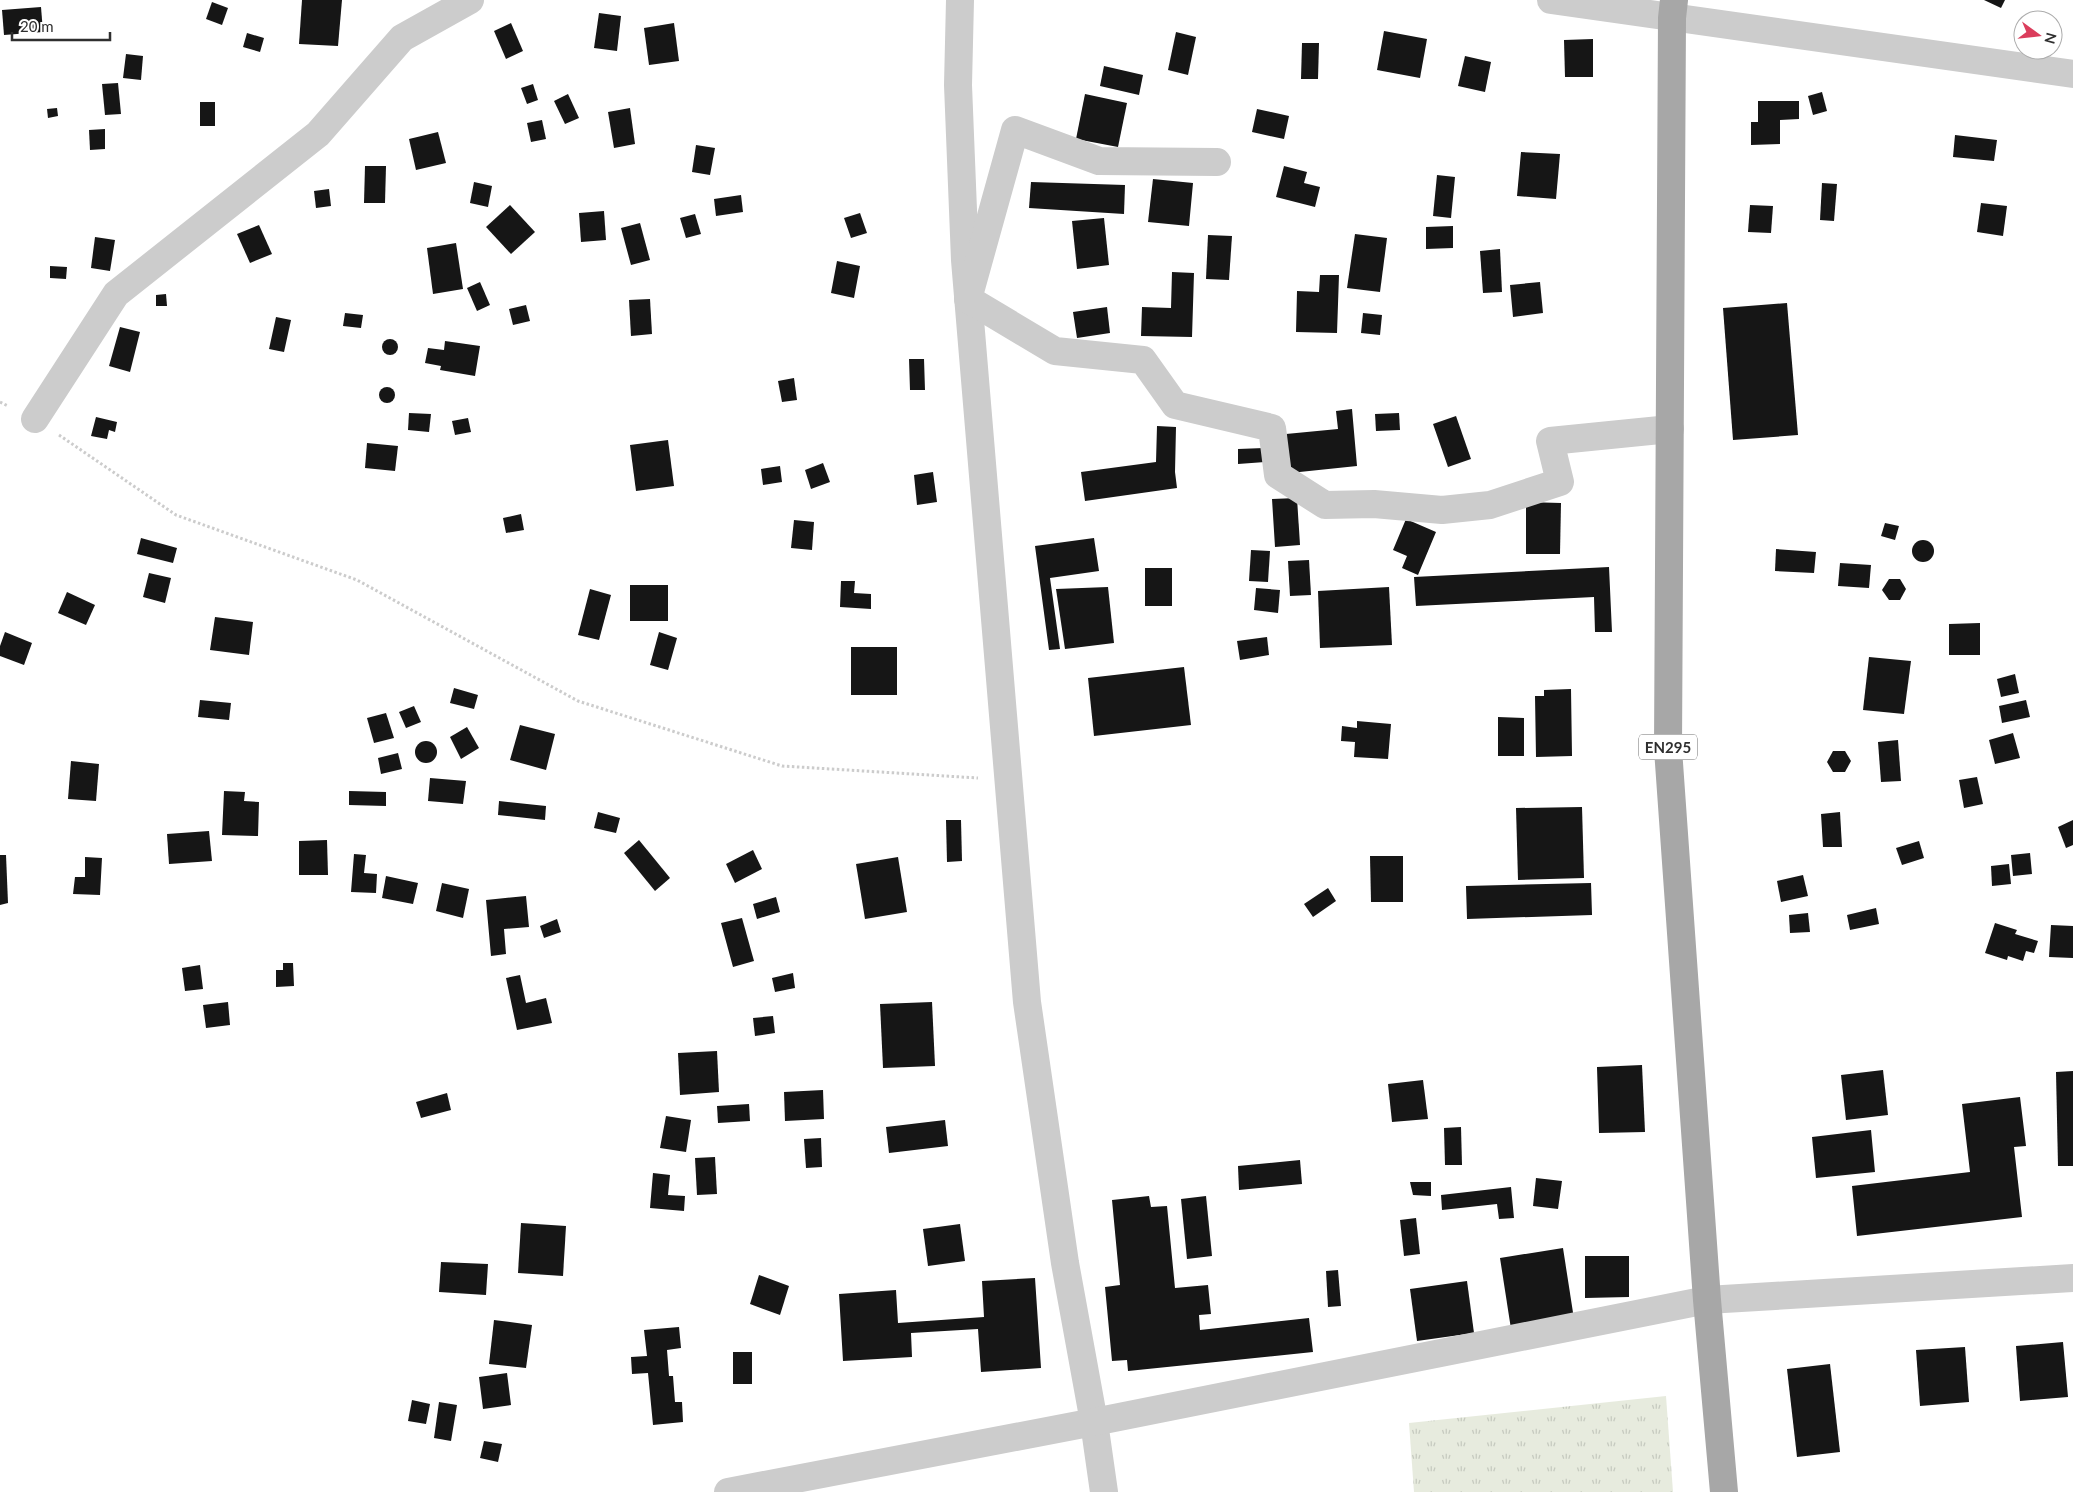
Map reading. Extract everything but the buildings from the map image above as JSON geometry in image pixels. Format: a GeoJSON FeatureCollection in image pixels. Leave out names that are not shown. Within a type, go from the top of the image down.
{"type":"FeatureCollection","features":[{"type":"Feature","properties":{"kind":"main road","name":"EN295"},"geometry":{"type":"LineString","coordinates":[[1673,9],[1668,749],[1707,1300],[1724,1492]]}},
{"type":"Feature","properties":{"kind":"street"},"geometry":{"type":"LineString","coordinates":[[36,419],[116,294],[318,134],[402,38],[470,0]]}},
{"type":"Feature","properties":{"kind":"street"},"geometry":{"type":"LineString","coordinates":[[960,0],[958,85],[968,299],[1028,1002],[1065,1264],[1094,1422],[1104,1492]]}},
{"type":"Feature","properties":{"kind":"street"},"geometry":{"type":"LineString","coordinates":[[1552,0],[1673,9],[2073,74]]}},
{"type":"Feature","properties":{"kind":"street"},"geometry":{"type":"LineString","coordinates":[[968,299],[1015,130],[1099,161],[1217,162]]}},
{"type":"Feature","properties":{"kind":"street"},"geometry":{"type":"LineString","coordinates":[[968,299],[1055,351],[1143,360],[1175,405],[1272,428],[1278,475],[1325,505],[1374,504],[1442,510],[1490,505],[1560,482],[1550,442],[1670,429]]}},
{"type":"Feature","properties":{"kind":"street"},"geometry":{"type":"LineString","coordinates":[[728,1492],[1094,1422],[1707,1300],[2073,1278]]}},
{"type":"Feature","properties":{"kind":"path"},"geometry":{"type":"LineString","coordinates":[[0,402],[36,419],[176,515],[357,580],[578,701],[782,766],[1010,780]]}},
{"type":"Feature","properties":{"kind":"green space"},"geometry":{"type":"Polygon","coordinates":[[[1666,1396],[1673,1492],[1414,1492],[1409,1423],[1666,1396]]]}}]}
